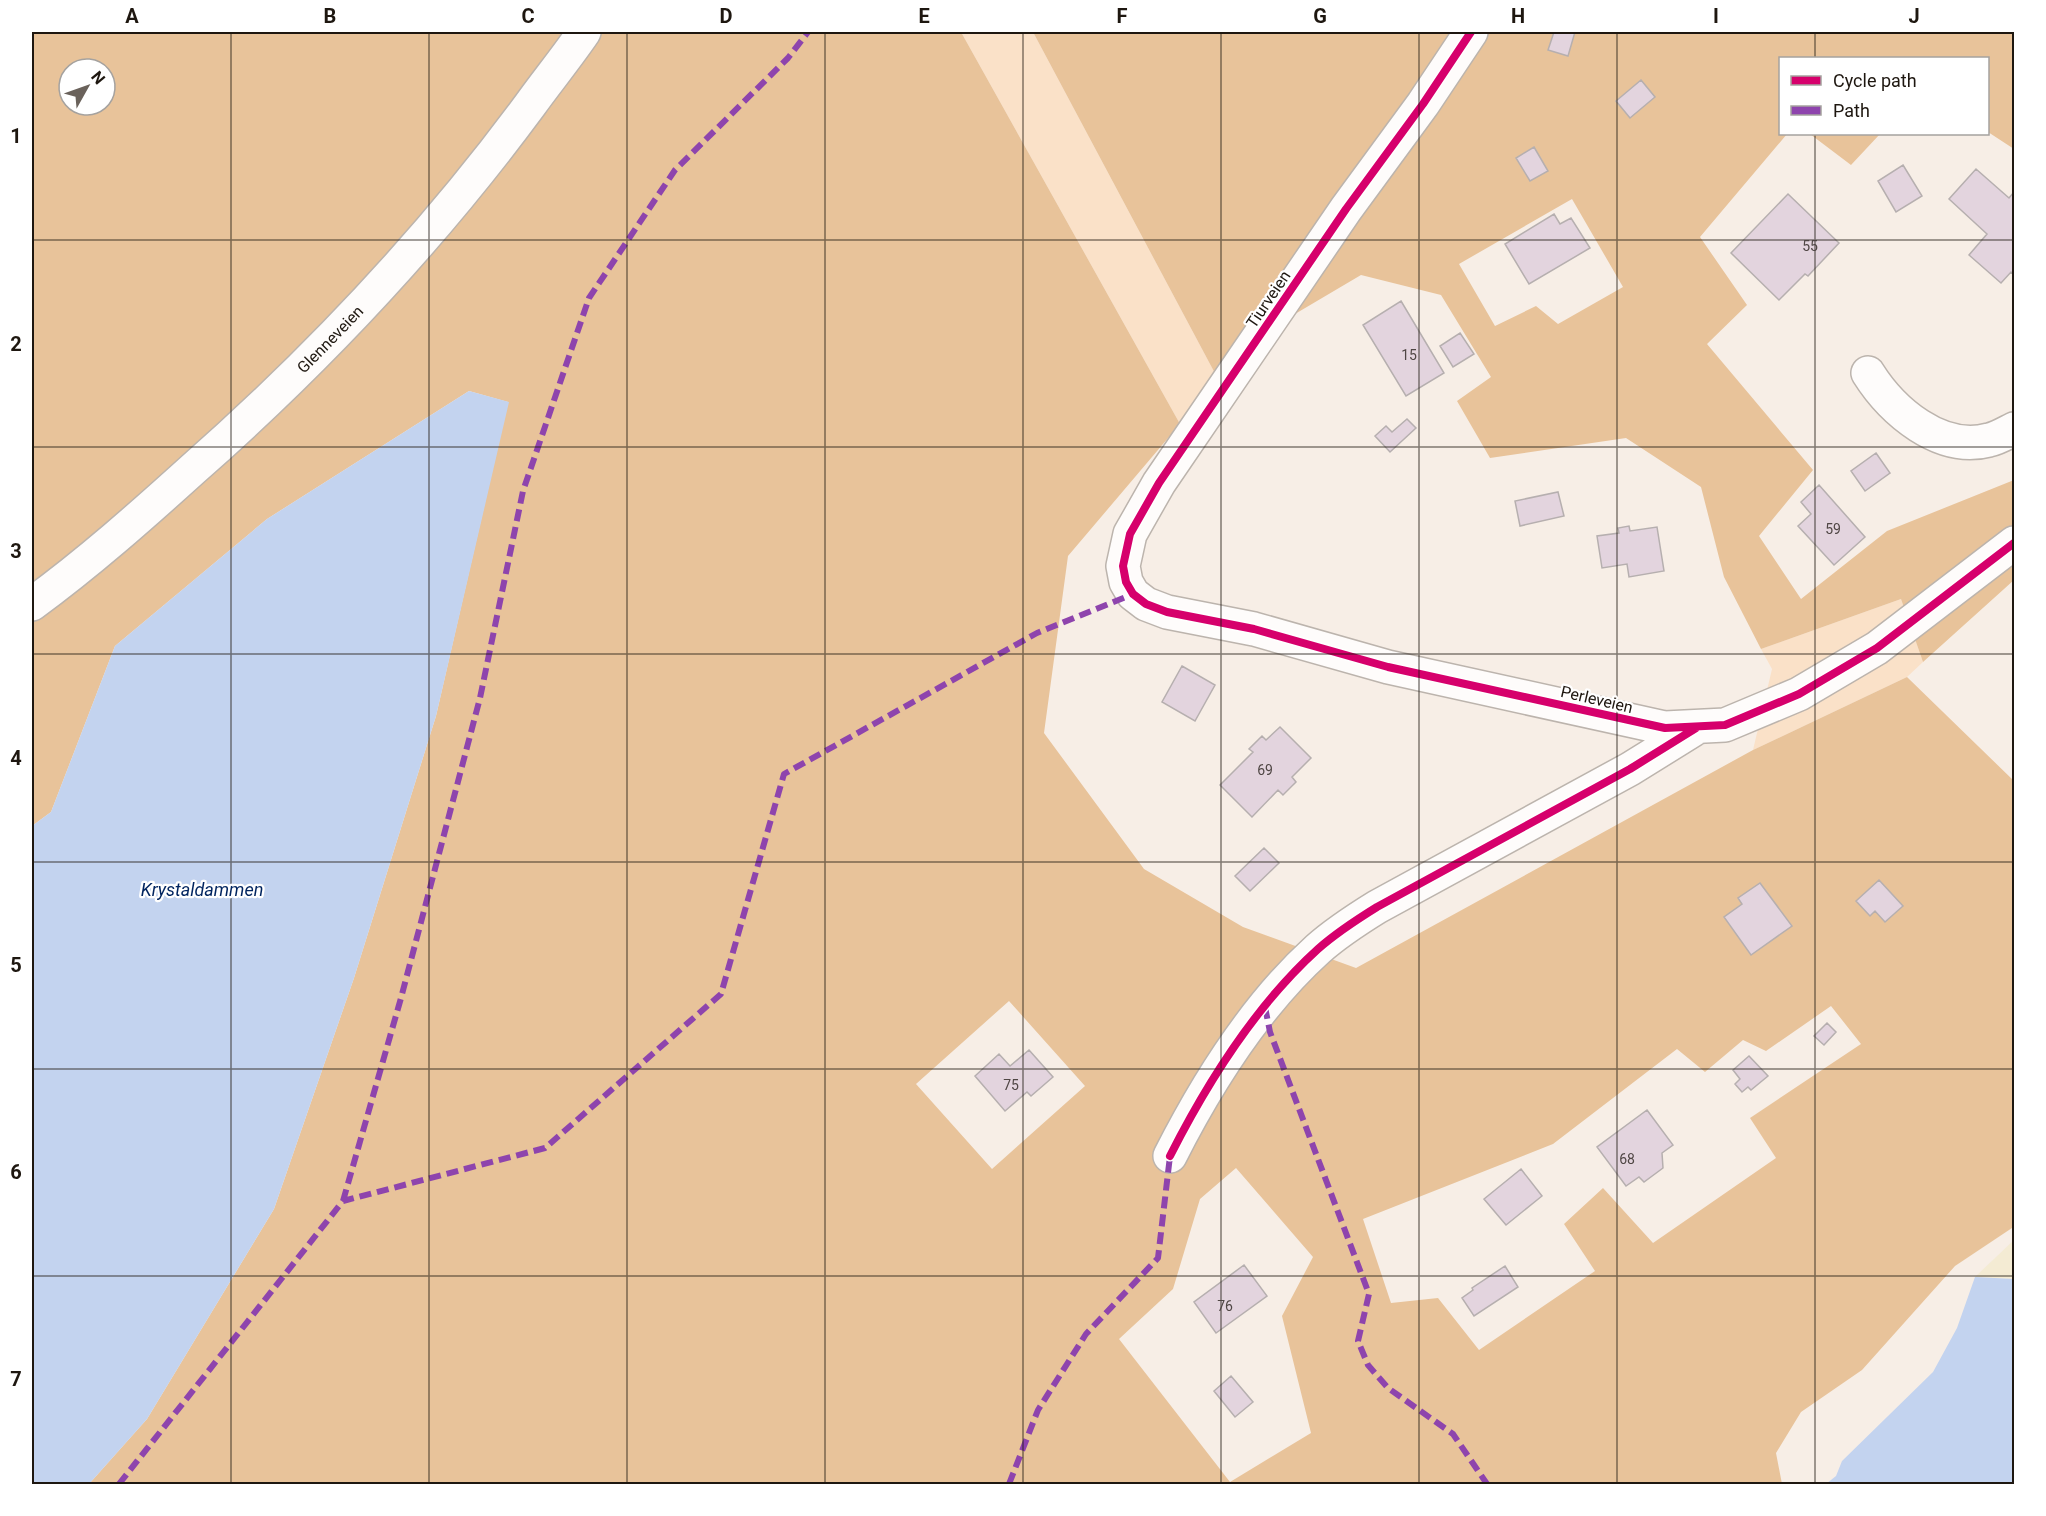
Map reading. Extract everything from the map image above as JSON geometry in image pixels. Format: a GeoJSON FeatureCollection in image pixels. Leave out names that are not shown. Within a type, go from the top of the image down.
{"type":"FeatureCollection","features":[{"type":"Feature","properties":{"kind":"street","name":"Glenneveien"},"geometry":{"type":"LineString","coordinates":[[32,604],[69,577],[253,416],[357,311],[445,214],[584,32]]}},
{"type":"Feature","properties":{"kind":"street","name":"Tiurveien"},"geometry":{"type":"LineString","coordinates":[[1133,594],[1126,582],[1123,566],[1130,534],[1159,483],[1346,209],[1423,104],[1471,32]]}},
{"type":"Feature","properties":{"kind":"street"},"geometry":{"type":"LineString","coordinates":[[1868,373],[1879,391],[1891,404],[1912,421],[1937,434],[1974,442],[1990,440],[2014,429]]}},
{"type":"Feature","properties":{"kind":"street","name":"Perleveien"},"geometry":{"type":"LineString","coordinates":[[1133,594],[1146,604],[1167,612],[1254,629],[1388,667],[1665,728],[1696,728],[1725,726],[1799,694],[1877,648],[2014,543]]}},
{"type":"Feature","properties":{"kind":"street"},"geometry":{"type":"LineString","coordinates":[[1170,1156],[1189,1118],[1227,1056],[1279,990],[1324,944],[1346,926],[1377,906],[1630,769],[1696,728]]}},
{"type":"Feature","properties":{"kind":"shaded area"},"geometry":{"type":"Polygon","coordinates":[[[32,32],[961,32],[1180,424],[1068,556],[1044,733],[1144,869],[1243,927],[1356,968],[1753,750],[1907,677],[2014,781],[2014,1229],[2012,1228],[1955,1266],[1862,1370],[1801,1412],[1776,1453],[1782,1484],[89,1484],[147,1419],[274,1209],[354,978],[436,716],[508,402],[469,391],[267,519],[115,646],[51,812],[32,826],[32,32]],[[1009,1001],[916,1084],[992,1169],[1085,1086],[1009,1001]],[[1831,1006],[1766,1051],[1743,1040],[1705,1072],[1677,1049],[1553,1144],[1363,1219],[1391,1303],[1438,1298],[1479,1350],[1595,1271],[1564,1224],[1603,1188],[1653,1243],[1776,1158],[1750,1118],[1861,1044],[1831,1006]],[[1236,1168],[1200,1199],[1173,1289],[1119,1339],[1230,1482],[1311,1433],[1282,1316],[1313,1257],[1236,1168]]]}},
{"type":"Feature","properties":{"kind":"shaded area"},"geometry":{"type":"Polygon","coordinates":[[[961,32],[1033,32],[1218,379],[1180,424],[961,32]]]}},
{"type":"Feature","properties":{"kind":"shaded area"},"geometry":{"type":"Polygon","coordinates":[[[1033,32],[2014,32],[2014,149],[1989,133],[1989,57],[1779,57],[1779,135],[1786,135],[1700,237],[1747,305],[1707,344],[1813,470],[1759,536],[1801,599],[1887,531],[2014,480],[2014,580],[1923,662],[1901,599],[1761,649],[1724,577],[1701,487],[1626,438],[1490,458],[1457,401],[1491,377],[1441,295],[1361,275],[1251,340],[1218,379],[1033,32]],[[1572,199],[1459,264],[1495,326],[1536,306],[1558,324],[1623,287],[1572,199]]]}},
{"type":"Feature","properties":{"kind":"shaded area"},"geometry":{"type":"Polygon","coordinates":[[[1811,135],[1879,135],[1851,165],[1811,135]]]}},
{"type":"Feature","properties":{"kind":"shaded area"},"geometry":{"type":"Polygon","coordinates":[[[1901,599],[1923,662],[1907,677],[1753,750],[1772,669],[1761,649],[1901,599]]]}},
{"type":"Feature","properties":{"kind":"sand"},"geometry":{"type":"Polygon","coordinates":[[[2014,1240],[2014,1279],[1975,1277],[2014,1240]]]}},
{"type":"Feature","properties":{"kind":"water","name":"Krystaldammen"},"geometry":{"type":"Polygon","coordinates":[[[469,391],[509,402],[436,716],[354,978],[274,1209],[147,1419],[89,1484],[32,1484],[32,826],[51,812],[115,646],[267,519],[469,391]]]}},
{"type":"Feature","properties":{"kind":"water"},"geometry":{"type":"Polygon","coordinates":[[[1975,1277],[2014,1279],[2014,1484],[1826,1484],[1836,1476],[1842,1461],[1933,1372],[1957,1328],[1975,1277]]]}},
{"type":"Feature","properties":{"kind":"building"},"geometry":{"type":"Polygon","coordinates":[[[1554,32],[1575,32],[1568,56],[1548,50],[1554,32]]]}},
{"type":"Feature","properties":{"kind":"building"},"geometry":{"type":"Polygon","coordinates":[[[1641,80],[1655,97],[1630,118],[1616,101],[1641,80]]]}},
{"type":"Feature","properties":{"kind":"building"},"geometry":{"type":"Polygon","coordinates":[[[1534,147],[1548,171],[1530,181],[1516,158],[1534,147]]]}},
{"type":"Feature","properties":{"kind":"building"},"geometry":{"type":"Polygon","coordinates":[[[1903,165],[1922,196],[1896,212],[1878,181],[1903,165]]]}},
{"type":"Feature","properties":{"kind":"building"},"geometry":{"type":"Polygon","coordinates":[[[1976,169],[2009,198],[2014,192],[2014,275],[2011,272],[2001,283],[1969,255],[1987,234],[1949,199],[1976,169]]]}},
{"type":"Feature","properties":{"kind":"building"},"geometry":{"type":"Polygon","coordinates":[[[1788,194],[1839,243],[1808,276],[1805,274],[1779,300],[1731,253],[1788,194]]]}},
{"type":"Feature","properties":{"kind":"building"},"geometry":{"type":"Polygon","coordinates":[[[1554,214],[1560,224],[1571,218],[1590,248],[1529,284],[1505,244],[1554,214]]]}},
{"type":"Feature","properties":{"kind":"building"},"geometry":{"type":"Polygon","coordinates":[[[1401,301],[1444,373],[1406,396],[1363,325],[1401,301]]]}},
{"type":"Feature","properties":{"kind":"building"},"geometry":{"type":"Polygon","coordinates":[[[1460,333],[1474,354],[1453,367],[1440,346],[1460,333]]]}},
{"type":"Feature","properties":{"kind":"building"},"geometry":{"type":"Polygon","coordinates":[[[1407,419],[1416,428],[1390,452],[1375,436],[1386,426],[1392,432],[1407,419]]]}},
{"type":"Feature","properties":{"kind":"building"},"geometry":{"type":"Polygon","coordinates":[[[1876,453],[1890,473],[1865,491],[1851,471],[1876,453]]]}},
{"type":"Feature","properties":{"kind":"building"},"geometry":{"type":"Polygon","coordinates":[[[1819,485],[1865,537],[1834,565],[1798,526],[1811,514],[1801,502],[1819,485]]]}},
{"type":"Feature","properties":{"kind":"building"},"geometry":{"type":"Polygon","coordinates":[[[1558,492],[1564,516],[1520,526],[1515,501],[1558,492]]]}},
{"type":"Feature","properties":{"kind":"building"},"geometry":{"type":"Polygon","coordinates":[[[1629,526],[1630,531],[1657,527],[1664,571],[1629,577],[1627,564],[1602,568],[1597,536],[1619,533],[1618,528],[1629,526]]]}},
{"type":"Feature","properties":{"kind":"building"},"geometry":{"type":"Polygon","coordinates":[[[1182,666],[1215,685],[1195,721],[1162,702],[1182,666]]]}},
{"type":"Feature","properties":{"kind":"building"},"geometry":{"type":"Polygon","coordinates":[[[1280,727],[1311,758],[1292,777],[1296,782],[1283,795],[1278,790],[1252,817],[1220,785],[1253,752],[1249,749],[1262,736],[1266,740],[1280,727]]]}},
{"type":"Feature","properties":{"kind":"building"},"geometry":{"type":"Polygon","coordinates":[[[1264,848],[1279,863],[1250,891],[1235,876],[1264,848]]]}},
{"type":"Feature","properties":{"kind":"building"},"geometry":{"type":"Polygon","coordinates":[[[1879,880],[1903,906],[1885,922],[1875,911],[1870,916],[1856,901],[1879,880]]]}},
{"type":"Feature","properties":{"kind":"building"},"geometry":{"type":"Polygon","coordinates":[[[1760,883],[1792,926],[1751,955],[1724,917],[1742,904],[1738,898],[1760,883]]]}},
{"type":"Feature","properties":{"kind":"building"},"geometry":{"type":"Polygon","coordinates":[[[1827,1023],[1836,1032],[1824,1045],[1814,1036],[1827,1023]]]}},
{"type":"Feature","properties":{"kind":"building"},"geometry":{"type":"Polygon","coordinates":[[[1029,1050],[1053,1077],[1031,1096],[1027,1092],[1005,1111],[975,1076],[999,1054],[1010,1066],[1029,1050]]]}},
{"type":"Feature","properties":{"kind":"building"},"geometry":{"type":"Polygon","coordinates":[[[1749,1056],[1768,1076],[1751,1090],[1748,1087],[1742,1092],[1735,1084],[1740,1079],[1733,1070],[1749,1056]]]}},
{"type":"Feature","properties":{"kind":"building"},"geometry":{"type":"Polygon","coordinates":[[[1647,1110],[1673,1145],[1662,1153],[1663,1168],[1644,1182],[1639,1177],[1626,1186],[1597,1147],[1647,1110]]]}},
{"type":"Feature","properties":{"kind":"building"},"geometry":{"type":"Polygon","coordinates":[[[1521,1169],[1542,1196],[1506,1225],[1484,1199],[1521,1169]]]}},
{"type":"Feature","properties":{"kind":"building"},"geometry":{"type":"Polygon","coordinates":[[[1244,1265],[1267,1296],[1216,1333],[1194,1302],[1244,1265]]]}},
{"type":"Feature","properties":{"kind":"building"},"geometry":{"type":"Polygon","coordinates":[[[1505,1266],[1518,1287],[1474,1316],[1462,1298],[1473,1290],[1472,1288],[1505,1266]]]}},
{"type":"Feature","properties":{"kind":"building"},"geometry":{"type":"Polygon","coordinates":[[[1231,1376],[1253,1402],[1235,1417],[1214,1391],[1231,1376]]]}},
{"type":"Feature","properties":{"kind":"marked path"},"geometry":{"type":"LineString","coordinates":[[343,1201],[401,998],[480,698],[523,491],[589,298],[675,170],[788,58],[808,32]]}},
{"type":"Feature","properties":{"kind":"marked path"},"geometry":{"type":"LineString","coordinates":[[119,1484],[343,1201],[545,1148],[721,994],[784,774],[1037,633],[1133,594]]}},
{"type":"Feature","properties":{"kind":"marked path"},"geometry":{"type":"LineString","coordinates":[[1265,1007],[1270,1032],[1369,1294],[1358,1341],[1368,1365],[1388,1388],[1453,1434],[1487,1484]]}},
{"type":"Feature","properties":{"kind":"marked path"},"geometry":{"type":"LineString","coordinates":[[1009,1484],[1038,1410],[1086,1334],[1158,1258],[1170,1156]]}},
{"type":"Feature","properties":{"kind":"cycle path"},"geometry":{"type":"LineString","coordinates":[[1471,32],[1423,104],[1346,209],[1159,483],[1130,534],[1123,566],[1126,582],[1133,594],[1146,604],[1167,612],[1254,629],[1388,667],[1665,728],[1725,725],[1799,694],[1877,648],[2014,543]]}},
{"type":"Feature","properties":{"kind":"cycle path"},"geometry":{"type":"LineString","coordinates":[[1170,1156],[1184,1128],[1235,1046],[1274,995],[1295,971],[1325,943],[1377,907],[1630,769],[1696,728]]}}]}
